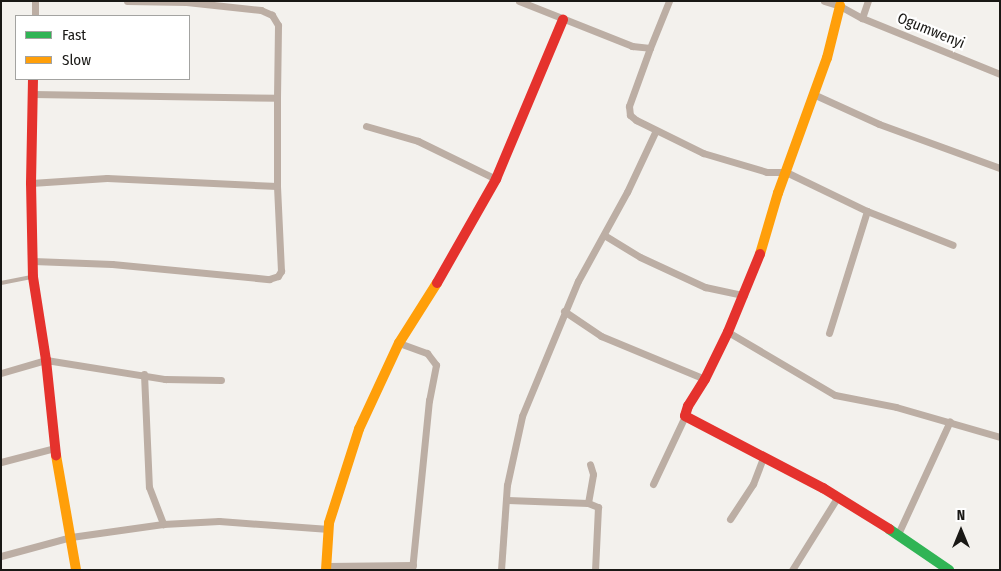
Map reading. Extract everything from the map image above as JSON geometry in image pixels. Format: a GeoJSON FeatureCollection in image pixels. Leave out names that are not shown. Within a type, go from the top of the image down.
{"type":"FeatureCollection","features":[{"type":"Feature","properties":{"kind":"street"},"geometry":{"type":"LineString","coordinates":[[35,1],[35,15]]}},
{"type":"Feature","properties":{"kind":"street"},"geometry":{"type":"LineString","coordinates":[[33,261],[112,264],[269,279],[278,276],[281,271],[277,186],[278,25],[272,15],[261,10],[186,2],[127,1]]}},
{"type":"Feature","properties":{"kind":"street"},"geometry":{"type":"LineString","coordinates":[[520,1],[563,20],[632,46],[650,48]]}},
{"type":"Feature","properties":{"kind":"street"},"geometry":{"type":"LineString","coordinates":[[669,1],[629,106],[630,116],[703,153],[767,172],[786,172],[867,211],[953,245]]}},
{"type":"Feature","properties":{"kind":"street","name":"Ogumwenyi"},"geometry":{"type":"LineString","coordinates":[[824,1],[840,6],[862,18],[1000,74]]}},
{"type":"Feature","properties":{"kind":"street"},"geometry":{"type":"LineString","coordinates":[[862,18],[868,1]]}},
{"type":"Feature","properties":{"kind":"street"},"geometry":{"type":"LineString","coordinates":[[653,484],[688,406],[705,379],[728,332],[764,244],[786,172],[827,58],[840,6]]}},
{"type":"Feature","properties":{"kind":"street"},"geometry":{"type":"LineString","coordinates":[[399,343],[427,353],[436,365],[430,400],[412,568],[327,568],[329,523],[359,429],[399,343],[427,302],[496,179],[563,20]]}},
{"type":"Feature","properties":{"kind":"street"},"geometry":{"type":"LineString","coordinates":[[33,80],[31,183],[33,277],[46,360],[54,448],[76,570]]}},
{"type":"Feature","properties":{"kind":"street"},"geometry":{"type":"LineString","coordinates":[[32,94],[277,98]]}},
{"type":"Feature","properties":{"kind":"street"},"geometry":{"type":"LineString","coordinates":[[813,94],[880,124],[1000,168]]}},
{"type":"Feature","properties":{"kind":"street"},"geometry":{"type":"LineString","coordinates":[[366,126],[418,141],[496,179]]}},
{"type":"Feature","properties":{"kind":"street"},"geometry":{"type":"LineString","coordinates":[[501,570],[506,500],[516,434],[522,416],[564,311],[627,192],[656,130]]}},
{"type":"Feature","properties":{"kind":"street"},"geometry":{"type":"LineString","coordinates":[[31,183],[107,178],[277,186]]}},
{"type":"Feature","properties":{"kind":"street"},"geometry":{"type":"LineString","coordinates":[[829,332],[867,211]]}},
{"type":"Feature","properties":{"kind":"street"},"geometry":{"type":"LineString","coordinates":[[604,235],[640,256],[705,287],[744,295]]}},
{"type":"Feature","properties":{"kind":"street"},"geometry":{"type":"LineString","coordinates":[[564,311],[601,336],[705,379]]}},
{"type":"Feature","properties":{"kind":"street"},"geometry":{"type":"LineString","coordinates":[[728,332],[835,395],[950,422],[1000,437]]}},
{"type":"Feature","properties":{"kind":"street"},"geometry":{"type":"LineString","coordinates":[[1,373],[46,360],[175,380],[221,380]]}},
{"type":"Feature","properties":{"kind":"street"},"geometry":{"type":"LineString","coordinates":[[144,374],[149,487],[163,524]]}},
{"type":"Feature","properties":{"kind":"street"},"geometry":{"type":"LineString","coordinates":[[685,416],[763,458],[794,472],[898,534],[949,570]]}},
{"type":"Feature","properties":{"kind":"street"},"geometry":{"type":"LineString","coordinates":[[898,534],[950,422]]}},
{"type":"Feature","properties":{"kind":"street"},"geometry":{"type":"LineString","coordinates":[[1,462],[54,448]]}},
{"type":"Feature","properties":{"kind":"street"},"geometry":{"type":"LineString","coordinates":[[730,520],[753,484],[763,458]]}},
{"type":"Feature","properties":{"kind":"street"},"geometry":{"type":"LineString","coordinates":[[588,503],[592,474],[590,464]]}},
{"type":"Feature","properties":{"kind":"street"},"geometry":{"type":"LineString","coordinates":[[792,570],[837,498]]}},
{"type":"Feature","properties":{"kind":"street"},"geometry":{"type":"LineString","coordinates":[[506,500],[588,503],[598,507],[595,570]]}},
{"type":"Feature","properties":{"kind":"street"},"geometry":{"type":"LineString","coordinates":[[1,556],[71,537],[163,524],[219,521],[329,530]]}},
{"type":"Feature","properties":{"kind":"lane"},"geometry":{"type":"LineString","coordinates":[[1,283],[33,277]]}},
{"type":"Feature","properties":{"kind":"traffic: fast"},"geometry":{"type":"LineString","coordinates":[[889,529],[949,570]]}},
{"type":"Feature","properties":{"kind":"traffic: slow"},"geometry":{"type":"LineString","coordinates":[[760,254],[778,193],[827,58],[840,6]]}},
{"type":"Feature","properties":{"kind":"traffic: slow"},"geometry":{"type":"LineString","coordinates":[[326,570],[329,523],[359,429],[399,343],[437,283]]}},
{"type":"Feature","properties":{"kind":"traffic: slow"},"geometry":{"type":"LineString","coordinates":[[56,455],[76,570]]}},
{"type":"Feature","properties":{"kind":"traffic: jam"},"geometry":{"type":"LineString","coordinates":[[437,283],[496,179],[563,20]]}},
{"type":"Feature","properties":{"kind":"traffic: jam"},"geometry":{"type":"LineString","coordinates":[[33,80],[31,183],[33,277],[46,360],[56,455]]}},
{"type":"Feature","properties":{"kind":"traffic: jam"},"geometry":{"type":"LineString","coordinates":[[760,254],[728,332],[705,379],[688,406],[685,416],[823,488],[889,529]]}}]}
